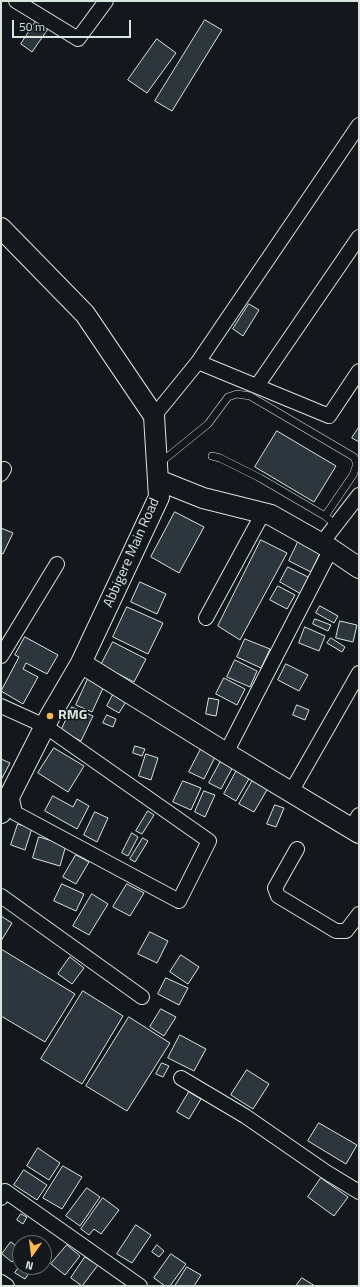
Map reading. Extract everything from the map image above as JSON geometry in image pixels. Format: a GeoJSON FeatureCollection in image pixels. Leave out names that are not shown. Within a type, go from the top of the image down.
{"type":"FeatureCollection","features":[{"type":"Feature","properties":{"kind":"main road"},"geometry":{"type":"LineString","coordinates":[[1,228],[85,314],[154,416]]}},
{"type":"Feature","properties":{"kind":"main road","name":"Abbigere Main Road"},"geometry":{"type":"LineString","coordinates":[[1,813],[45,726],[81,663],[159,497],[154,416]]}},
{"type":"Feature","properties":{"kind":"main road"},"geometry":{"type":"LineString","coordinates":[[157,473],[203,498],[271,515],[359,568]]}},
{"type":"Feature","properties":{"kind":"main road"},"geometry":{"type":"LineString","coordinates":[[81,663],[291,792],[356,825]]}},
{"type":"Feature","properties":{"kind":"street"},"geometry":{"type":"LineString","coordinates":[[16,1],[78,39],[106,1]]}},
{"type":"Feature","properties":{"kind":"street"},"geometry":{"type":"LineString","coordinates":[[154,416],[198,362],[359,125]]}},
{"type":"Feature","properties":{"kind":"street"},"geometry":{"type":"LineString","coordinates":[[256,386],[359,237]]}},
{"type":"Feature","properties":{"kind":"street"},"geometry":{"type":"LineString","coordinates":[[198,362],[329,416],[359,372]]}},
{"type":"Feature","properties":{"kind":"street"},"geometry":{"type":"LineString","coordinates":[[226,753],[336,525],[359,495]]}},
{"type":"Feature","properties":{"kind":"street"},"geometry":{"type":"LineString","coordinates":[[206,618],[263,513]]}},
{"type":"Feature","properties":{"kind":"street"},"geometry":{"type":"LineString","coordinates":[[1,656],[57,564]]}},
{"type":"Feature","properties":{"kind":"street"},"geometry":{"type":"LineString","coordinates":[[291,792],[359,673]]}},
{"type":"Feature","properties":{"kind":"street"},"geometry":{"type":"LineString","coordinates":[[1,706],[45,726],[209,841],[179,901],[15,813],[11,794]]}},
{"type":"Feature","properties":{"kind":"street"},"geometry":{"type":"LineString","coordinates":[[297,848],[275,888],[278,896],[336,931],[346,931],[359,914]]}},
{"type":"Feature","properties":{"kind":"street"},"geometry":{"type":"LineString","coordinates":[[1,896],[142,997]]}},
{"type":"Feature","properties":{"kind":"street"},"geometry":{"type":"LineString","coordinates":[[181,1078],[245,1116],[326,1172],[359,1192]]}},
{"type":"Feature","properties":{"kind":"street"},"geometry":{"type":"LineString","coordinates":[[1,1198],[5,1191],[140,1286]]}},
{"type":"Feature","properties":{"kind":"street"},"geometry":{"type":"LineString","coordinates":[[1,1282],[7,1286]]}},
{"type":"Feature","properties":{"kind":"lane"},"geometry":{"type":"LineString","coordinates":[[157,473],[208,424],[228,397],[237,394],[250,396],[354,457],[356,464],[353,475],[325,516]]}},
{"type":"Feature","properties":{"kind":"lane"},"geometry":{"type":"LineString","coordinates":[[212,456],[220,458],[260,478],[325,516],[336,525]]}},
{"type":"Feature","properties":{"kind":"building"},"geometry":{"type":"Polygon","coordinates":[[[205,20],[222,30],[172,111],[155,101],[205,20]]]}},
{"type":"Feature","properties":{"kind":"building"},"geometry":{"type":"Polygon","coordinates":[[[36,21],[48,29],[32,52],[21,44],[36,21]]]}},
{"type":"Feature","properties":{"kind":"building"},"geometry":{"type":"Polygon","coordinates":[[[157,39],[176,53],[147,93],[128,80],[157,39]]]}},
{"type":"Feature","properties":{"kind":"building"},"geometry":{"type":"Polygon","coordinates":[[[249,304],[259,310],[243,336],[233,329],[249,304]]]}},
{"type":"Feature","properties":{"kind":"building"},"geometry":{"type":"Polygon","coordinates":[[[359,427],[359,442],[352,438],[359,427]]]}},
{"type":"Feature","properties":{"kind":"building"},"geometry":{"type":"Polygon","coordinates":[[[277,431],[336,466],[314,502],[255,467],[277,431]]]}},
{"type":"Feature","properties":{"kind":"building"},"geometry":{"type":"Polygon","coordinates":[[[175,512],[204,527],[179,573],[151,557],[175,512]]]}},
{"type":"Feature","properties":{"kind":"building"},"geometry":{"type":"Polygon","coordinates":[[[1,528],[13,533],[3,554],[1,553],[1,528]]]}},
{"type":"Feature","properties":{"kind":"building"},"geometry":{"type":"Polygon","coordinates":[[[261,540],[287,553],[240,640],[218,626],[261,540]]]}},
{"type":"Feature","properties":{"kind":"building"},"geometry":{"type":"Polygon","coordinates":[[[299,540],[321,551],[311,572],[289,561],[299,540]]]}},
{"type":"Feature","properties":{"kind":"building"},"geometry":{"type":"Polygon","coordinates":[[[288,567],[310,578],[301,594],[280,582],[288,567]]]}},
{"type":"Feature","properties":{"kind":"building"},"geometry":{"type":"Polygon","coordinates":[[[140,582],[166,594],[157,614],[131,602],[140,582]]]}},
{"type":"Feature","properties":{"kind":"building"},"geometry":{"type":"Polygon","coordinates":[[[278,586],[295,595],[287,609],[270,600],[278,586]]]}},
{"type":"Feature","properties":{"kind":"building"},"geometry":{"type":"Polygon","coordinates":[[[320,606],[338,616],[334,623],[316,613],[320,606]]]}},
{"type":"Feature","properties":{"kind":"building"},"geometry":{"type":"Polygon","coordinates":[[[127,607],[163,623],[148,654],[113,637],[127,607]]]}},
{"type":"Feature","properties":{"kind":"building"},"geometry":{"type":"Polygon","coordinates":[[[315,619],[331,625],[328,631],[313,624],[315,619]]]}},
{"type":"Feature","properties":{"kind":"building"},"geometry":{"type":"Polygon","coordinates":[[[340,621],[357,625],[353,642],[336,638],[340,621]]]}},
{"type":"Feature","properties":{"kind":"building"},"geometry":{"type":"Polygon","coordinates":[[[305,627],[325,636],[319,651],[299,643],[305,627]]]}},
{"type":"Feature","properties":{"kind":"building"},"geometry":{"type":"Polygon","coordinates":[[[25,637],[58,655],[47,674],[26,663],[23,669],[38,677],[23,704],[1,691],[19,657],[15,655],[25,637]]]}},
{"type":"Feature","properties":{"kind":"building"},"geometry":{"type":"Polygon","coordinates":[[[331,638],[345,647],[342,652],[327,643],[331,638]]]}},
{"type":"Feature","properties":{"kind":"building"},"geometry":{"type":"Polygon","coordinates":[[[245,639],[270,649],[261,668],[237,657],[245,639]]]}},
{"type":"Feature","properties":{"kind":"building"},"geometry":{"type":"Polygon","coordinates":[[[113,642],[146,659],[134,682],[101,665],[113,642]]]}},
{"type":"Feature","properties":{"kind":"building"},"geometry":{"type":"Polygon","coordinates":[[[235,660],[257,671],[250,687],[227,677],[235,660]]]}},
{"type":"Feature","properties":{"kind":"building"},"geometry":{"type":"Polygon","coordinates":[[[286,664],[308,675],[299,691],[278,680],[286,664]]]}},
{"type":"Feature","properties":{"kind":"building"},"geometry":{"type":"Polygon","coordinates":[[[224,678],[245,689],[237,705],[216,694],[224,678]]]}},
{"type":"Feature","properties":{"kind":"building"},"geometry":{"type":"Polygon","coordinates":[[[88,679],[104,686],[92,712],[76,705],[88,679]]]}},
{"type":"Feature","properties":{"kind":"building"},"geometry":{"type":"Polygon","coordinates":[[[114,693],[127,700],[119,713],[107,706],[114,693]]]}},
{"type":"Feature","properties":{"kind":"building"},"geometry":{"type":"Polygon","coordinates":[[[209,698],[219,700],[216,716],[206,714],[209,698]]]}},
{"type":"Feature","properties":{"kind":"building"},"geometry":{"type":"Polygon","coordinates":[[[297,705],[309,710],[305,720],[293,715],[297,705]]]}},
{"type":"Feature","properties":{"kind":"building"},"geometry":{"type":"Polygon","coordinates":[[[72,707],[93,716],[81,741],[61,731],[72,707]]]}},
{"type":"Feature","properties":{"kind":"building"},"geometry":{"type":"Polygon","coordinates":[[[107,715],[116,719],[113,727],[103,723],[107,715]]]}},
{"type":"Feature","properties":{"kind":"building"},"geometry":{"type":"Polygon","coordinates":[[[135,746],[145,749],[142,756],[133,753],[135,746]]]}},
{"type":"Feature","properties":{"kind":"building"},"geometry":{"type":"Polygon","coordinates":[[[202,747],[216,755],[204,779],[189,772],[202,747]]]}},
{"type":"Feature","properties":{"kind":"building"},"geometry":{"type":"Polygon","coordinates":[[[54,748],[84,766],[68,792],[38,773],[54,748]]]}},
{"type":"Feature","properties":{"kind":"building"},"geometry":{"type":"Polygon","coordinates":[[[146,754],[158,758],[151,780],[139,776],[146,754]]]}},
{"type":"Feature","properties":{"kind":"building"},"geometry":{"type":"Polygon","coordinates":[[[1,759],[10,763],[1,780],[1,759]]]}},
{"type":"Feature","properties":{"kind":"building"},"geometry":{"type":"Polygon","coordinates":[[[222,759],[234,765],[221,789],[209,783],[222,759]]]}},
{"type":"Feature","properties":{"kind":"building"},"geometry":{"type":"Polygon","coordinates":[[[237,770],[250,777],[236,801],[224,794],[237,770]]]}},
{"type":"Feature","properties":{"kind":"building"},"geometry":{"type":"Polygon","coordinates":[[[253,780],[268,788],[254,812],[239,804],[253,780]]]}},
{"type":"Feature","properties":{"kind":"building"},"geometry":{"type":"Polygon","coordinates":[[[183,781],[201,788],[191,810],[173,802],[183,781]]]}},
{"type":"Feature","properties":{"kind":"building"},"geometry":{"type":"Polygon","coordinates":[[[204,791],[215,795],[205,817],[195,812],[204,791]]]}},
{"type":"Feature","properties":{"kind":"building"},"geometry":{"type":"Polygon","coordinates":[[[53,796],[73,807],[77,799],[89,806],[77,829],[45,811],[53,796]]]}},
{"type":"Feature","properties":{"kind":"building"},"geometry":{"type":"Polygon","coordinates":[[[275,805],[284,808],[276,827],[267,824],[275,805]]]}},
{"type":"Feature","properties":{"kind":"building"},"geometry":{"type":"Polygon","coordinates":[[[148,811],[154,815],[142,834],[136,831],[148,811]]]}},
{"type":"Feature","properties":{"kind":"building"},"geometry":{"type":"Polygon","coordinates":[[[95,812],[108,818],[97,842],[84,835],[95,812]]]}},
{"type":"Feature","properties":{"kind":"building"},"geometry":{"type":"Polygon","coordinates":[[[18,824],[32,828],[25,850],[11,845],[18,824]]]}},
{"type":"Feature","properties":{"kind":"building"},"geometry":{"type":"Polygon","coordinates":[[[132,833],[138,837],[128,856],[122,853],[132,833]]]}},
{"type":"Feature","properties":{"kind":"building"},"geometry":{"type":"Polygon","coordinates":[[[39,837],[66,845],[60,866],[33,858],[39,837]]]}},
{"type":"Feature","properties":{"kind":"building"},"geometry":{"type":"Polygon","coordinates":[[[143,838],[148,841],[135,862],[130,859],[143,838]]]}},
{"type":"Feature","properties":{"kind":"building"},"geometry":{"type":"Polygon","coordinates":[[[76,855],[89,862],[76,884],[63,877],[76,855]]]}},
{"type":"Feature","properties":{"kind":"building"},"geometry":{"type":"Polygon","coordinates":[[[62,884],[84,894],[76,911],[54,901],[62,884]]]}},
{"type":"Feature","properties":{"kind":"building"},"geometry":{"type":"Polygon","coordinates":[[[127,884],[144,893],[130,916],[113,907],[127,884]]]}},
{"type":"Feature","properties":{"kind":"building"},"geometry":{"type":"Polygon","coordinates":[[[92,894],[108,904],[89,935],[73,926],[92,894]]]}},
{"type":"Feature","properties":{"kind":"building"},"geometry":{"type":"Polygon","coordinates":[[[1,916],[12,923],[1,941],[1,916]]]}},
{"type":"Feature","properties":{"kind":"building"},"geometry":{"type":"Polygon","coordinates":[[[150,932],[168,941],[157,963],[138,954],[150,932]]]}},
{"type":"Feature","properties":{"kind":"building"},"geometry":{"type":"Polygon","coordinates":[[[1,949],[75,994],[45,1042],[1,1016],[1,949]]]}},
{"type":"Feature","properties":{"kind":"building"},"geometry":{"type":"Polygon","coordinates":[[[181,955],[199,967],[188,984],[170,972],[181,955]]]}},
{"type":"Feature","properties":{"kind":"building"},"geometry":{"type":"Polygon","coordinates":[[[70,957],[84,968],[72,984],[58,974],[70,957]]]}},
{"type":"Feature","properties":{"kind":"building"},"geometry":{"type":"Polygon","coordinates":[[[166,978],[188,988],[179,1005],[158,994],[166,978]]]}},
{"type":"Feature","properties":{"kind":"building"},"geometry":{"type":"Polygon","coordinates":[[[83,991],[123,1016],[82,1084],[41,1059],[83,991]]]}},
{"type":"Feature","properties":{"kind":"building"},"geometry":{"type":"Polygon","coordinates":[[[161,1009],[176,1017],[164,1036],[150,1027],[161,1009]]]}},
{"type":"Feature","properties":{"kind":"building"},"geometry":{"type":"Polygon","coordinates":[[[129,1017],[170,1043],[127,1111],[86,1086],[129,1017]]]}},
{"type":"Feature","properties":{"kind":"building"},"geometry":{"type":"Polygon","coordinates":[[[180,1035],[206,1049],[194,1071],[168,1058],[180,1035]]]}},
{"type":"Feature","properties":{"kind":"building"},"geometry":{"type":"Polygon","coordinates":[[[162,1063],[169,1066],[163,1077],[156,1074],[162,1063]]]}},
{"type":"Feature","properties":{"kind":"building"},"geometry":{"type":"Polygon","coordinates":[[[247,1070],[269,1084],[253,1109],[231,1095],[247,1070]]]}},
{"type":"Feature","properties":{"kind":"building"},"geometry":{"type":"Polygon","coordinates":[[[189,1092],[201,1099],[189,1119],[177,1112],[189,1092]]]}},
{"type":"Feature","properties":{"kind":"building"},"geometry":{"type":"Polygon","coordinates":[[[319,1123],[357,1145],[346,1164],[308,1141],[319,1123]]]}},
{"type":"Feature","properties":{"kind":"building"},"geometry":{"type":"Polygon","coordinates":[[[38,1148],[60,1163],[49,1180],[27,1166],[38,1148]]]}},
{"type":"Feature","properties":{"kind":"building"},"geometry":{"type":"Polygon","coordinates":[[[63,1166],[82,1177],[62,1209],[43,1198],[63,1166]]]}},
{"type":"Feature","properties":{"kind":"building"},"geometry":{"type":"Polygon","coordinates":[[[24,1170],[47,1185],[37,1200],[14,1185],[24,1170]]]}},
{"type":"Feature","properties":{"kind":"building"},"geometry":{"type":"Polygon","coordinates":[[[321,1178],[348,1197],[334,1216],[308,1197],[321,1178]]]}},
{"type":"Feature","properties":{"kind":"building"},"geometry":{"type":"Polygon","coordinates":[[[87,1188],[100,1197],[80,1226],[66,1216],[87,1188]]]}},
{"type":"Feature","properties":{"kind":"building"},"geometry":{"type":"Polygon","coordinates":[[[103,1198],[119,1210],[101,1234],[94,1229],[89,1235],[81,1229],[103,1198]]]}},
{"type":"Feature","properties":{"kind":"building"},"geometry":{"type":"Polygon","coordinates":[[[21,1214],[27,1217],[23,1224],[17,1220],[21,1214]]]}},
{"type":"Feature","properties":{"kind":"building"},"geometry":{"type":"Polygon","coordinates":[[[136,1225],[151,1235],[132,1263],[117,1254],[136,1225]]]}},
{"type":"Feature","properties":{"kind":"building"},"geometry":{"type":"Polygon","coordinates":[[[11,1242],[12,1243],[12,1262],[2,1254],[11,1242]]]}},
{"type":"Feature","properties":{"kind":"building"},"geometry":{"type":"Polygon","coordinates":[[[67,1245],[80,1256],[65,1275],[52,1265],[67,1245]]]}},
{"type":"Feature","properties":{"kind":"building"},"geometry":{"type":"Polygon","coordinates":[[[157,1245],[164,1251],[159,1257],[152,1252],[157,1245]]]}},
{"type":"Feature","properties":{"kind":"building"},"geometry":{"type":"Polygon","coordinates":[[[171,1254],[186,1264],[170,1286],[165,1286],[154,1278],[171,1254]]]}},
{"type":"Feature","properties":{"kind":"building"},"geometry":{"type":"Polygon","coordinates":[[[85,1257],[98,1265],[82,1286],[71,1278],[85,1257]]]}},
{"type":"Feature","properties":{"kind":"building"},"geometry":{"type":"Polygon","coordinates":[[[187,1267],[201,1275],[194,1286],[175,1286],[187,1267]]]}},
{"type":"Feature","properties":{"kind":"building"},"geometry":{"type":"Polygon","coordinates":[[[18,1275],[28,1275],[25,1279],[18,1275]]]}},
{"type":"Feature","properties":{"kind":"building"},"geometry":{"type":"Polygon","coordinates":[[[302,1278],[315,1286],[296,1286],[302,1278]]]}},
{"type":"Feature","properties":{"kind":"place","name":"RMG"},"geometry":{"type":"Point","coordinates":[50,716]}}]}
